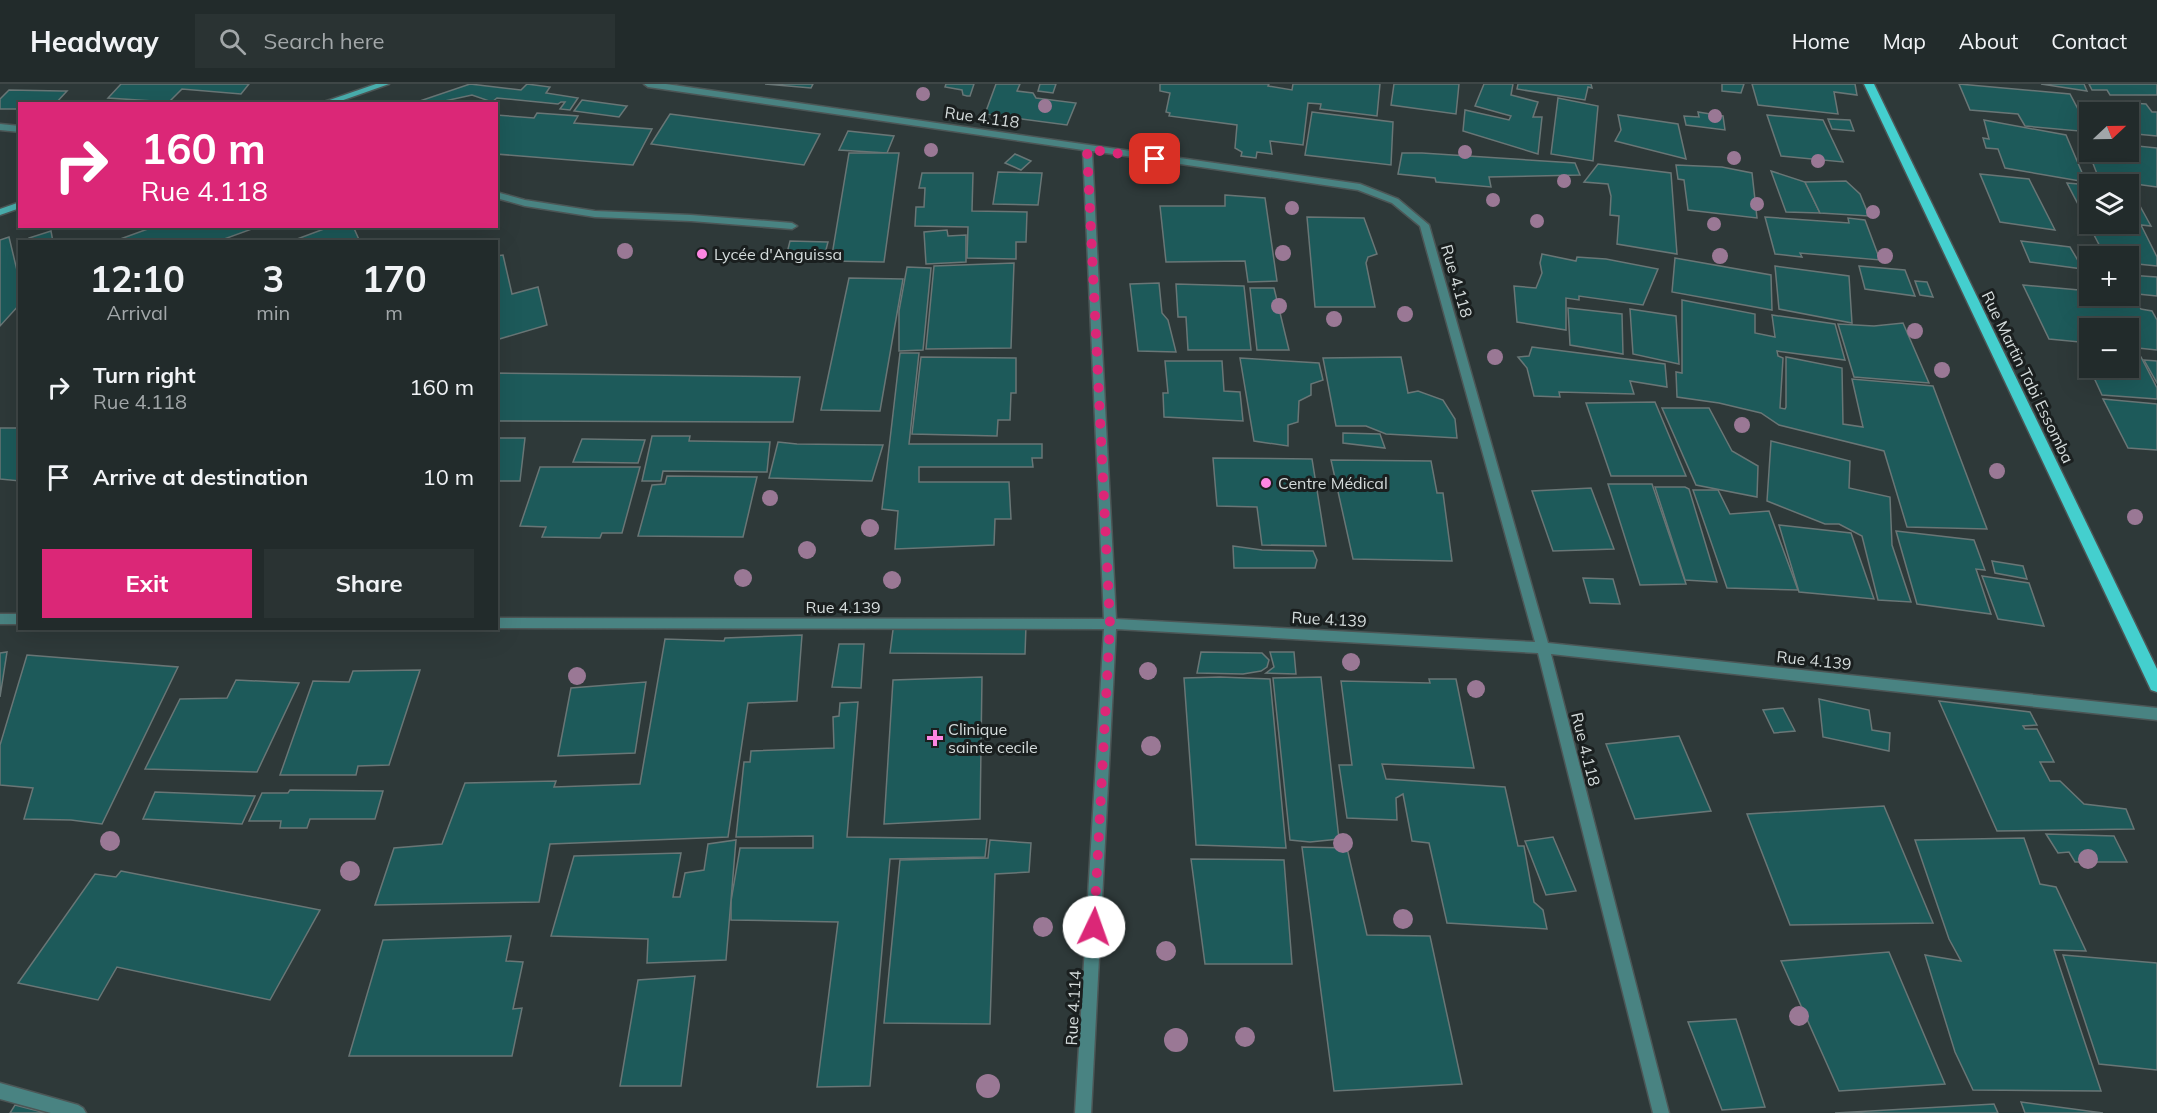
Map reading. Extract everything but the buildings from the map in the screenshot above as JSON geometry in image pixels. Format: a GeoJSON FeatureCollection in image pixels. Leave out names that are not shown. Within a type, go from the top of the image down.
{"type":"FeatureCollection","features":[{"type":"Feature","properties":{"kind":"main road","name":"Rue Martin Tabi Essomba"},"geometry":{"type":"LineString","coordinates":[[1869,84],[2157,685]]}},
{"type":"Feature","properties":{"kind":"street"},"geometry":{"type":"LineString","coordinates":[[328,102],[385,84]]}},
{"type":"Feature","properties":{"kind":"street","name":"Rue 4.118"},"geometry":{"type":"LineString","coordinates":[[648,84],[1360,187],[1395,201],[1424,225],[1543,648],[1661,1113]]}},
{"type":"Feature","properties":{"kind":"street"},"geometry":{"type":"LineString","coordinates":[[0,127],[18,129]]}},
{"type":"Feature","properties":{"kind":"street","name":"Rue 4.114"},"geometry":{"type":"LineString","coordinates":[[1083,1113],[1110,624],[1087,149]]}},
{"type":"Feature","properties":{"kind":"street"},"geometry":{"type":"LineString","coordinates":[[498,195],[595,214],[691,218],[792,226]]}},
{"type":"Feature","properties":{"kind":"street"},"geometry":{"type":"LineString","coordinates":[[0,212],[18,206]]}},
{"type":"Feature","properties":{"kind":"street"},"geometry":{"type":"LineString","coordinates":[[0,619],[18,619]]}},
{"type":"Feature","properties":{"kind":"street","name":"Rue 4.139"},"geometry":{"type":"LineString","coordinates":[[498,623],[1110,624],[1543,648],[2157,714]]}},
{"type":"Feature","properties":{"kind":"street"},"geometry":{"type":"LineString","coordinates":[[0,1091],[78,1113]]}},
{"type":"Feature","properties":{"kind":"place","name":"Lycée d'Anguissa"},"geometry":{"type":"Point","coordinates":[702,254]}},
{"type":"Feature","properties":{"kind":"place","name":"Centre Médical"},"geometry":{"type":"Point","coordinates":[1266,483]}},
{"type":"Feature","properties":{"kind":"place","name":"Clinique sainte cecile"},"geometry":{"type":"Point","coordinates":[935,738]}},
{"type":"Feature","properties":{"kind":"route"},"geometry":{"type":"LineString","coordinates":[[1094,927],[1110,624],[1087,149],[1155,159]]}}]}
